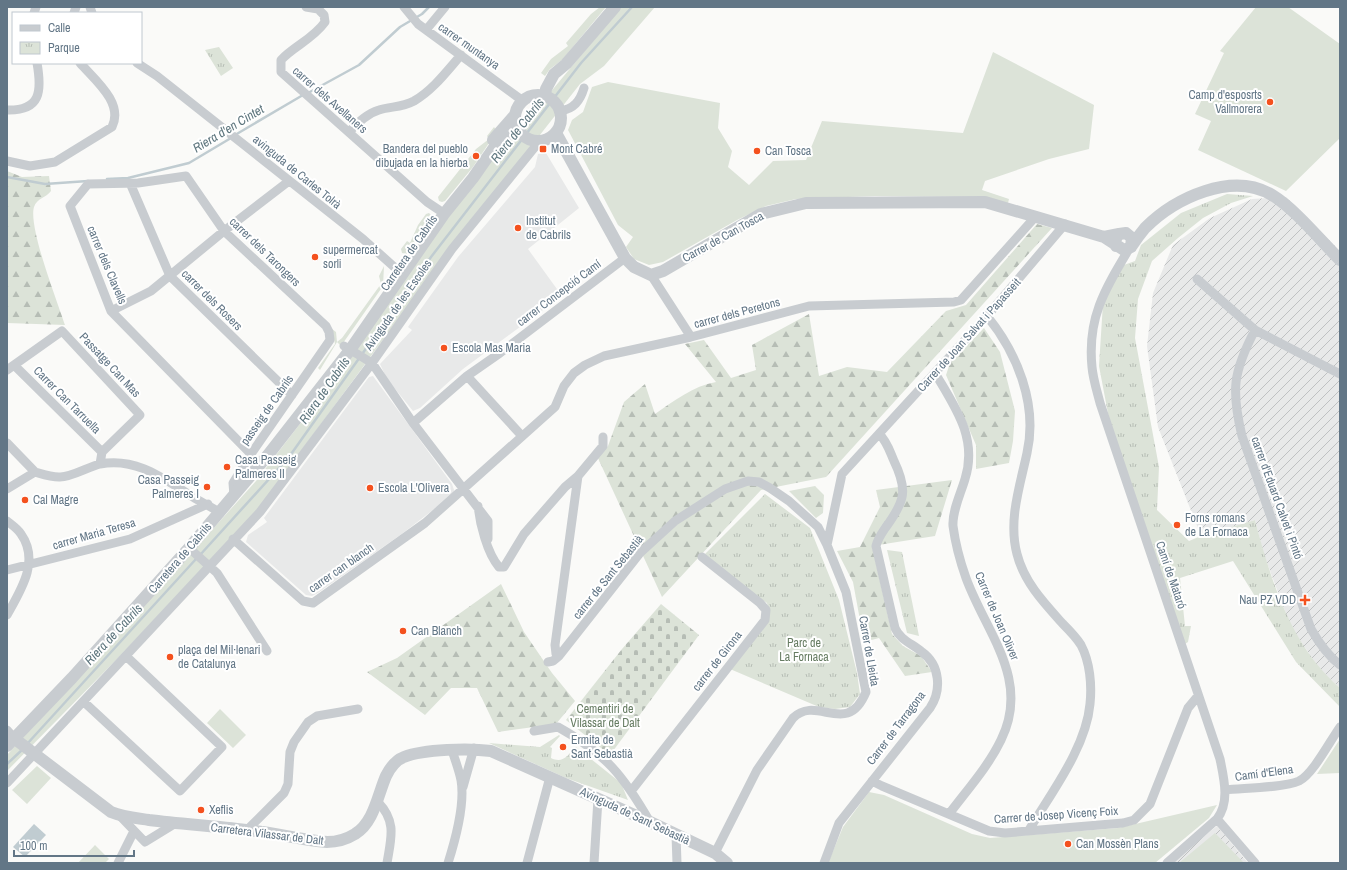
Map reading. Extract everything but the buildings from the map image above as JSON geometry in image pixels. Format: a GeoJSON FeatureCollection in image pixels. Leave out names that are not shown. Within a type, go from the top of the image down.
{"type":"FeatureCollection","features":[{"type":"Feature","properties":{"kind":"street","name":"carrer dels Avellaners"},"geometry":{"type":"LineString","coordinates":[[306,7],[318,9],[324,15],[325,22],[307,40],[286,54],[281,60],[281,72],[427,202],[439,210]]}},
{"type":"Feature","properties":{"kind":"street","name":"carrer muntanya"},"geometry":{"type":"LineString","coordinates":[[404,7],[418,24],[523,101]]}},
{"type":"Feature","properties":{"kind":"street"},"geometry":{"type":"LineString","coordinates":[[426,30],[446,7]]}},
{"type":"Feature","properties":{"kind":"street"},"geometry":{"type":"LineString","coordinates":[[545,96],[546,89],[554,74],[566,64],[616,7]]}},
{"type":"Feature","properties":{"kind":"street"},"geometry":{"type":"LineString","coordinates":[[349,132],[369,114],[380,109],[400,107],[415,100],[436,83],[460,55]]}},
{"type":"Feature","properties":{"kind":"street"},"geometry":{"type":"LineString","coordinates":[[7,110],[19,110],[30,106],[37,98],[40,85],[37,64]]}},
{"type":"Feature","properties":{"kind":"street"},"geometry":{"type":"LineString","coordinates":[[7,161],[30,166],[55,162],[112,127],[116,119],[116,110],[112,102],[81,64]]}},
{"type":"Feature","properties":{"kind":"street","name":"avinguda de Carles Tolrà"},"geometry":{"type":"LineString","coordinates":[[139,64],[157,76],[363,239],[400,272]]}},
{"type":"Feature","properties":{"kind":"street"},"geometry":{"type":"LineString","coordinates":[[560,111],[567,110],[575,106],[581,98],[584,88]]}},
{"type":"Feature","properties":{"kind":"street"},"geometry":{"type":"LineString","coordinates":[[533,95],[545,96],[557,105],[560,111],[560,126],[552,138],[538,142],[524,137],[519,132],[516,126],[515,116],[518,106],[523,101],[533,95]]}},
{"type":"Feature","properties":{"kind":"street","name":"Carretera de Cabrils"},"geometry":{"type":"LineString","coordinates":[[12,739],[72,678],[191,550],[268,455],[349,349],[439,210],[480,160],[492,142],[515,116]]}},
{"type":"Feature","properties":{"kind":"street","name":"Carretera de Cabrils"},"geometry":{"type":"LineString","coordinates":[[400,272],[498,142],[506,136],[519,132]]}},
{"type":"Feature","properties":{"kind":"street"},"geometry":{"type":"LineString","coordinates":[[556,133],[625,258],[634,267],[651,275],[691,337]]}},
{"type":"Feature","properties":{"kind":"street","name":"Avinguda de les Escoles"},"geometry":{"type":"LineString","coordinates":[[7,783],[33,752],[84,702],[207,565],[260,512],[452,249],[538,142]]}},
{"type":"Feature","properties":{"kind":"street","name":"carrer dels Clavells"},"geometry":{"type":"LineString","coordinates":[[186,176],[130,183],[88,184],[70,206],[111,311],[250,454]]}},
{"type":"Feature","properties":{"kind":"street","name":"carrer dels Tarongers"},"geometry":{"type":"LineString","coordinates":[[186,176],[224,231],[326,326],[329,332],[330,340]]}},
{"type":"Feature","properties":{"kind":"street"},"geometry":{"type":"LineString","coordinates":[[111,311],[151,291],[224,231],[289,181]]}},
{"type":"Feature","properties":{"kind":"street","name":"carrer dels Rosers"},"geometry":{"type":"LineString","coordinates":[[130,183],[170,276],[292,395]]}},
{"type":"Feature","properties":{"kind":"street"},"geometry":{"type":"LineString","coordinates":[[1065,224],[1112,237],[1123,243],[1177,204],[1201,192],[1231,186],[1251,187],[1272,195],[1293,212],[1340,260]]}},
{"type":"Feature","properties":{"kind":"street","name":"Carrer de Can Tosca"},"geometry":{"type":"LineString","coordinates":[[651,275],[663,271],[761,214],[806,203],[985,202],[1065,224]]}},
{"type":"Feature","properties":{"kind":"street","name":"carrer dels Peretons"},"geometry":{"type":"LineString","coordinates":[[465,489],[555,407],[564,386],[574,373],[585,364],[604,356],[691,337],[809,306],[954,302],[961,300],[1036,216]]}},
{"type":"Feature","properties":{"kind":"street","name":"Carrer de Joan Salvat i Papasseit"},"geometry":{"type":"LineString","coordinates":[[826,546],[842,474],[986,316],[1065,224]]}},
{"type":"Feature","properties":{"kind":"street","name":"Camí de Mataró"},"geometry":{"type":"LineString","coordinates":[[1123,243],[1114,275],[1099,302],[1092,330],[1092,368],[1100,403],[1220,759],[1225,790],[1223,811],[1217,819],[1167,863]]}},
{"type":"Feature","properties":{"kind":"street","name":"carrer Concepció Camí"},"geometry":{"type":"LineString","coordinates":[[413,423],[467,376],[500,353],[625,258]]}},
{"type":"Feature","properties":{"kind":"street"},"geometry":{"type":"LineString","coordinates":[[1198,279],[1255,330],[1340,374]]}},
{"type":"Feature","properties":{"kind":"street"},"geometry":{"type":"LineString","coordinates":[[986,316],[1000,332],[1012,356],[1025,389],[1028,403],[1029,441],[1014,506],[1014,541],[1017,555],[1034,590],[1080,645],[1089,671],[1091,687],[1090,704],[1084,732],[1070,762],[1029,830]]}},
{"type":"Feature","properties":{"kind":"street","name":"carrer d'Eduard Calvet i Pintó"},"geometry":{"type":"LineString","coordinates":[[1255,330],[1239,362],[1235,383],[1235,409],[1242,436],[1311,629],[1319,644],[1332,659],[1340,665]]}},
{"type":"Feature","properties":{"kind":"street","name":"Passatge Can Mas"},"geometry":{"type":"LineString","coordinates":[[10,367],[62,331],[140,415],[102,452]]}},
{"type":"Feature","properties":{"kind":"street","name":"passeig de Cabrils"},"geometry":{"type":"LineString","coordinates":[[234,496],[233,483],[250,454],[330,340]]}},
{"type":"Feature","properties":{"kind":"street"},"geometry":{"type":"LineString","coordinates":[[349,349],[370,362],[413,423],[478,506],[488,521],[488,542],[493,560],[499,567],[504,567],[524,534],[564,486],[578,476],[603,446],[603,437]]}},
{"type":"Feature","properties":{"kind":"street","name":"Carrer Can Tarruella"},"geometry":{"type":"LineString","coordinates":[[10,367],[102,452]]}},
{"type":"Feature","properties":{"kind":"street","name":"Carrer de Joan Oliver"},"geometry":{"type":"LineString","coordinates":[[935,373],[958,413],[970,449],[970,465],[956,505],[953,525],[966,578],[1002,653],[1011,693],[1009,714],[1001,739],[987,763],[949,814]]}},
{"type":"Feature","properties":{"kind":"street"},"geometry":{"type":"LineString","coordinates":[[467,376],[522,436]]}},
{"type":"Feature","properties":{"kind":"street","name":"Carrer de Tarragona"},"geometry":{"type":"LineString","coordinates":[[824,863],[839,823],[930,708],[936,697],[938,687],[937,676],[930,659],[896,631],[877,552],[878,540],[899,508],[903,491],[899,471],[887,444],[879,434]]}},
{"type":"Feature","properties":{"kind":"street"},"geometry":{"type":"LineString","coordinates":[[7,443],[35,472],[60,478],[100,464],[123,463],[136,465],[156,474],[195,498],[208,504],[220,513]]}},
{"type":"Feature","properties":{"kind":"street"},"geometry":{"type":"LineString","coordinates":[[100,464],[102,452]]}},
{"type":"Feature","properties":{"kind":"street"},"geometry":{"type":"LineString","coordinates":[[7,489],[35,472]]}},
{"type":"Feature","properties":{"kind":"street","name":"carrer de Sant Sebastià"},"geometry":{"type":"LineString","coordinates":[[578,476],[555,645],[556,654],[559,656],[640,553],[675,521],[725,489],[748,481],[759,482],[770,488],[789,501],[818,527],[826,546]]}},
{"type":"Feature","properties":{"kind":"street","name":"carrer can blanch"},"geometry":{"type":"LineString","coordinates":[[233,539],[303,601],[313,603],[425,523],[465,489]]}},
{"type":"Feature","properties":{"kind":"street","name":"carrer Maria Teresa"},"geometry":{"type":"LineString","coordinates":[[30,564],[130,539],[208,504]]}},
{"type":"Feature","properties":{"kind":"street"},"geometry":{"type":"LineString","coordinates":[[7,521],[20,532],[28,546],[30,564],[21,590],[7,615]]}},
{"type":"Feature","properties":{"kind":"street","name":"Carrer de Lleida"},"geometry":{"type":"LineString","coordinates":[[715,853],[757,770],[793,718],[798,713],[808,710],[847,714],[856,710],[862,702],[866,692],[846,592],[826,546]]}},
{"type":"Feature","properties":{"kind":"street"},"geometry":{"type":"LineString","coordinates":[[191,550],[217,573],[267,651]]}},
{"type":"Feature","properties":{"kind":"street","name":"carrer de Girona"},"geometry":{"type":"LineString","coordinates":[[632,790],[765,620],[766,610],[760,603],[702,557]]}},
{"type":"Feature","properties":{"kind":"street"},"geometry":{"type":"LineString","coordinates":[[7,570],[30,564]]}},
{"type":"Feature","properties":{"kind":"street"},"geometry":{"type":"LineString","coordinates":[[84,702],[180,791],[222,747],[126,656]]}},
{"type":"Feature","properties":{"kind":"street"},"geometry":{"type":"LineString","coordinates":[[548,662],[553,661],[559,656]]}},
{"type":"Feature","properties":{"kind":"street","name":"Carrer de Josep Vicenç Foix"},"geometry":{"type":"LineString","coordinates":[[872,781],[989,832],[1005,833],[1122,823],[1134,820],[1150,804],[1188,708],[1198,696]]}},
{"type":"Feature","properties":{"kind":"street"},"geometry":{"type":"LineString","coordinates":[[247,830],[284,793],[288,784],[290,752],[294,742],[308,722],[316,716],[358,709]]}},
{"type":"Feature","properties":{"kind":"street"},"geometry":{"type":"LineString","coordinates":[[534,731],[558,727],[604,757],[632,790],[650,822]]}},
{"type":"Feature","properties":{"kind":"street","name":"Camí d'Elena"},"geometry":{"type":"LineString","coordinates":[[1225,790],[1278,785],[1298,781],[1304,776],[1340,727]]}},
{"type":"Feature","properties":{"kind":"street"},"geometry":{"type":"LineString","coordinates":[[12,739],[33,752]]}},
{"type":"Feature","properties":{"kind":"street"},"geometry":{"type":"LineString","coordinates":[[462,790],[474,748]]}},
{"type":"Feature","properties":{"kind":"street","name":"Carretera Vilassar de Dalt"},"geometry":{"type":"LineString","coordinates":[[33,752],[111,812],[120,816],[176,824],[247,830],[328,842],[344,840],[357,833],[368,819],[378,802],[386,776],[394,764],[403,757],[416,754],[474,748],[491,751],[545,775]]}},
{"type":"Feature","properties":{"kind":"street"},"geometry":{"type":"LineString","coordinates":[[448,863],[460,814],[462,790],[461,780],[452,750]]}},
{"type":"Feature","properties":{"kind":"street"},"geometry":{"type":"LineString","coordinates":[[527,863],[545,775]]}},
{"type":"Feature","properties":{"kind":"street","name":"Avinguda de Sant Sebastià"},"geometry":{"type":"LineString","coordinates":[[545,775],[715,853],[727,863]]}},
{"type":"Feature","properties":{"kind":"street"},"geometry":{"type":"LineString","coordinates":[[594,863],[598,799]]}},
{"type":"Feature","properties":{"kind":"street"},"geometry":{"type":"LineString","coordinates":[[378,802],[387,812],[390,824],[391,836],[387,863]]}},
{"type":"Feature","properties":{"kind":"street"},"geometry":{"type":"LineString","coordinates":[[120,816],[145,842],[176,824]]}},
{"type":"Feature","properties":{"kind":"street"},"geometry":{"type":"LineString","coordinates":[[1217,819],[1255,863]]}},
{"type":"Feature","properties":{"kind":"street"},"geometry":{"type":"LineString","coordinates":[[118,863],[134,831]]}},
{"type":"Feature","properties":{"kind":"street"},"geometry":{"type":"LineString","coordinates":[[676,835],[677,863]]}},
{"type":"Feature","properties":{"kind":"shaded area"},"geometry":{"type":"Polygon","coordinates":[[[546,153],[579,208],[528,249],[562,296],[463,369],[420,408],[413,411],[387,379],[380,364],[412,330],[408,327],[458,257],[535,167],[538,154],[546,153]]]}},
{"type":"Feature","properties":{"kind":"shaded area"},"geometry":{"type":"Polygon","coordinates":[[[1286,197],[1340,251],[1340,688],[1323,674],[1291,627],[1264,555],[1255,520],[1201,536],[1158,427],[1147,346],[1153,293],[1173,245],[1210,218],[1252,199],[1286,197]]]}},
{"type":"Feature","properties":{"kind":"shaded area","name":"Escola L'Olivera"},"geometry":{"type":"Polygon","coordinates":[[[373,376],[452,484],[455,493],[403,533],[318,593],[312,596],[306,595],[246,542],[248,535],[267,522],[264,518],[369,377],[373,376]]]}},
{"type":"Feature","properties":{"kind":"shaded area"},"geometry":{"type":"Polygon","coordinates":[[[34,824],[46,835],[25,857],[13,847],[34,824]]]}},
{"type":"Feature","properties":{"kind":"shaded area"},"geometry":{"type":"Polygon","coordinates":[[[1217,826],[1248,863],[1169,863],[1217,826]]]}},
{"type":"Feature","properties":{"kind":"green space"},"geometry":{"type":"Polygon","coordinates":[[[600,7],[606,7],[562,60],[550,69],[545,76],[541,73],[551,59],[568,46],[566,43],[591,14],[600,7]]]}},
{"type":"Feature","properties":{"kind":"green space"},"geometry":{"type":"Polygon","coordinates":[[[621,7],[655,7],[604,66],[580,84],[450,249],[256,512],[115,661],[7,771],[7,755],[256,481],[339,373],[436,232],[503,146],[510,141],[621,7]]]}},
{"type":"Feature","properties":{"kind":"green space","name":"Camp d'esposrts Vallmorera"},"geometry":{"type":"Polygon","coordinates":[[[1256,7],[1288,7],[1340,44],[1340,138],[1286,191],[1198,150],[1211,121],[1195,114],[1224,53],[1220,51],[1256,7]]]}},
{"type":"Feature","properties":{"kind":"green space"},"geometry":{"type":"Polygon","coordinates":[[[219,47],[233,68],[221,76],[205,50],[219,47]]]}},
{"type":"Feature","properties":{"kind":"green space"},"geometry":{"type":"Polygon","coordinates":[[[993,52],[1094,105],[1089,149],[1049,159],[985,181],[982,190],[1009,199],[1008,203],[977,197],[875,196],[796,199],[766,206],[737,220],[663,262],[649,265],[634,259],[626,247],[633,237],[618,225],[568,130],[572,120],[583,112],[592,87],[608,82],[720,103],[718,128],[732,151],[728,167],[749,185],[773,161],[806,160],[822,121],[963,133],[993,52]]]}},
{"type":"Feature","properties":{"kind":"green space"},"geometry":{"type":"Polygon","coordinates":[[[494,127],[497,131],[473,167],[445,201],[439,201],[438,197],[476,149],[489,139],[487,136],[494,127]]]}},
{"type":"Feature","properties":{"kind":"green space"},"geometry":{"type":"Polygon","coordinates":[[[7,171],[22,177],[49,176],[51,191],[35,204],[33,217],[39,247],[65,325],[7,323],[7,171]]]}},
{"type":"Feature","properties":{"kind":"green space"},"geometry":{"type":"Polygon","coordinates":[[[1227,194],[1253,196],[1231,203],[1203,218],[1152,261],[1138,299],[1135,338],[1159,467],[1157,510],[1189,541],[1255,520],[1268,566],[1285,611],[1308,653],[1340,688],[1340,707],[1296,662],[1233,561],[1180,578],[1185,626],[1191,626],[1188,642],[1185,644],[1110,424],[1099,366],[1103,303],[1121,266],[1135,261],[1141,245],[1181,213],[1227,194]]]}},
{"type":"Feature","properties":{"kind":"green space"},"geometry":{"type":"Polygon","coordinates":[[[429,213],[432,216],[432,219],[407,254],[402,253],[401,249],[407,241],[410,243],[418,225],[426,214],[429,213]]]}},
{"type":"Feature","properties":{"kind":"green space"},"geometry":{"type":"Polygon","coordinates":[[[1037,224],[1052,228],[826,477],[761,490],[662,597],[597,456],[608,446],[624,402],[645,384],[655,414],[692,390],[716,382],[685,344],[704,340],[731,378],[756,370],[752,345],[809,314],[819,376],[847,367],[887,372],[946,311],[966,305],[1037,224]]]}},
{"type":"Feature","properties":{"kind":"green space"},"geometry":{"type":"Polygon","coordinates":[[[384,266],[383,286],[341,346],[337,342],[342,338],[381,284],[379,276],[384,266]]]}},
{"type":"Feature","properties":{"kind":"green space"},"geometry":{"type":"Polygon","coordinates":[[[984,328],[1000,352],[1015,411],[1013,441],[1009,463],[976,469],[976,445],[946,375],[950,363],[984,328]]]}},
{"type":"Feature","properties":{"kind":"green space"},"geometry":{"type":"Polygon","coordinates":[[[332,329],[336,332],[337,342],[320,370],[318,368],[335,344],[332,329]]]}},
{"type":"Feature","properties":{"kind":"green space"},"geometry":{"type":"Polygon","coordinates":[[[952,480],[935,536],[872,546],[892,634],[903,646],[921,656],[932,672],[905,676],[879,638],[864,642],[853,582],[837,551],[860,547],[880,507],[876,490],[952,480]]]}},
{"type":"Feature","properties":{"kind":"green space"},"geometry":{"type":"Polygon","coordinates":[[[815,486],[824,495],[823,513],[816,518],[789,491],[815,486]]]}},
{"type":"Feature","properties":{"kind":"green space","name":"Parc de La Fornaca"},"geometry":{"type":"Polygon","coordinates":[[[765,494],[810,528],[839,600],[857,673],[860,694],[850,707],[835,709],[819,707],[730,669],[768,607],[767,603],[702,557],[765,494]]]}},
{"type":"Feature","properties":{"kind":"green space"},"geometry":{"type":"Polygon","coordinates":[[[887,550],[902,552],[919,636],[907,633],[887,550]]]}},
{"type":"Feature","properties":{"kind":"green space"},"geometry":{"type":"Polygon","coordinates":[[[501,584],[524,632],[552,673],[575,701],[556,724],[498,732],[477,688],[451,688],[425,715],[367,672],[397,658],[501,584]]]}},
{"type":"Feature","properties":{"kind":"green space","name":"Cementiri de Vilassar de Dalt"},"geometry":{"type":"Polygon","coordinates":[[[661,604],[699,635],[610,755],[566,720],[622,649],[661,604]]]}},
{"type":"Feature","properties":{"kind":"green space"},"geometry":{"type":"Polygon","coordinates":[[[220,709],[246,735],[233,748],[207,723],[220,709]]]}},
{"type":"Feature","properties":{"kind":"green space"},"geometry":{"type":"Polygon","coordinates":[[[559,735],[560,736],[550,747],[552,748],[551,758],[559,760],[565,758],[576,747],[621,783],[628,800],[566,778],[489,743],[540,747],[559,735]]]}},
{"type":"Feature","properties":{"kind":"green space"},"geometry":{"type":"Polygon","coordinates":[[[1340,739],[1340,773],[1317,774],[1340,739]]]}},
{"type":"Feature","properties":{"kind":"green space"},"geometry":{"type":"Polygon","coordinates":[[[37,766],[51,778],[27,804],[12,790],[37,766]]]}},
{"type":"Feature","properties":{"kind":"green space"},"geometry":{"type":"Polygon","coordinates":[[[869,792],[884,795],[972,834],[990,838],[1118,828],[1217,805],[1209,818],[1155,863],[828,863],[843,827],[869,792]]]}},
{"type":"Feature","properties":{"kind":"green space"},"geometry":{"type":"Polygon","coordinates":[[[1215,833],[1244,863],[1179,863],[1215,833]]]}},
{"type":"Feature","properties":{"kind":"green space"},"geometry":{"type":"Polygon","coordinates":[[[95,845],[109,859],[105,863],[78,863],[95,845]]]}},
{"type":"Feature","properties":{"kind":"waterway","name":"Riera d'en Cintet"},"geometry":{"type":"LineString","coordinates":[[308,93],[359,65],[400,27],[422,14],[429,7]]}},
{"type":"Feature","properties":{"kind":"waterway","name":"Riera de Cabrils"},"geometry":{"type":"LineString","coordinates":[[200,555],[289,457],[431,257],[581,63],[632,7]]}},
{"type":"Feature","properties":{"kind":"waterway","name":"Riera d'en Cintet"},"geometry":{"type":"LineString","coordinates":[[235,135],[303,95]]}},
{"type":"Feature","properties":{"kind":"waterway","name":"Riera d'en Cintet"},"geometry":{"type":"LineString","coordinates":[[107,179],[128,178],[189,163],[231,138]]}},
{"type":"Feature","properties":{"kind":"waterway","name":"Riera d'en Cintet"},"geometry":{"type":"LineString","coordinates":[[7,177],[45,184],[88,181]]}},
{"type":"Feature","properties":{"kind":"waterway","name":"Riera de Cabrils"},"geometry":{"type":"LineString","coordinates":[[27,744],[196,559]]}},
{"type":"Feature","properties":{"kind":"waterway","name":"Riera de Cabrils"},"geometry":{"type":"LineString","coordinates":[[7,764],[23,749]]}},
{"type":"Feature","properties":{"kind":"place","name":"Camp d'esposrts Vallmorera"},"geometry":{"type":"Point","coordinates":[1270,102]}},
{"type":"Feature","properties":{"kind":"place","name":"Mont Cabré"},"geometry":{"type":"Point","coordinates":[543,149]}},
{"type":"Feature","properties":{"kind":"place","name":"Can Tosca"},"geometry":{"type":"Point","coordinates":[757,151]}},
{"type":"Feature","properties":{"kind":"place","name":"Bandera del pueblo dibujada en la hierba"},"geometry":{"type":"Point","coordinates":[476,156]}},
{"type":"Feature","properties":{"kind":"place","name":"Institut de Cabrils"},"geometry":{"type":"Point","coordinates":[518,228]}},
{"type":"Feature","properties":{"kind":"place","name":"supermercat sorli"},"geometry":{"type":"Point","coordinates":[315,257]}},
{"type":"Feature","properties":{"kind":"place","name":"Escola Mas Maria"},"geometry":{"type":"Point","coordinates":[444,348]}},
{"type":"Feature","properties":{"kind":"place","name":"Casa Passeig Palmeres II"},"geometry":{"type":"Point","coordinates":[227,467]}},
{"type":"Feature","properties":{"kind":"place","name":"Casa Passeig Palmeres I"},"geometry":{"type":"Point","coordinates":[207,487]}},
{"type":"Feature","properties":{"kind":"place","name":"Escola L'Olivera"},"geometry":{"type":"Point","coordinates":[370,488]}},
{"type":"Feature","properties":{"kind":"place","name":"Cal Magre"},"geometry":{"type":"Point","coordinates":[25,500]}},
{"type":"Feature","properties":{"kind":"place","name":"Forns romans de La Fornaca"},"geometry":{"type":"Point","coordinates":[1177,525]}},
{"type":"Feature","properties":{"kind":"place","name":"Nau PZ VDD"},"geometry":{"type":"Point","coordinates":[1305,600]}},
{"type":"Feature","properties":{"kind":"place","name":"Can Blanch"},"geometry":{"type":"Point","coordinates":[403,631]}},
{"type":"Feature","properties":{"kind":"place","name":"plaça del Mil·lenari de Catalunya"},"geometry":{"type":"Point","coordinates":[170,657]}},
{"type":"Feature","properties":{"kind":"place","name":"Ermita de Sant Sebastià"},"geometry":{"type":"Point","coordinates":[563,747]}},
{"type":"Feature","properties":{"kind":"place","name":"Xeflis"},"geometry":{"type":"Point","coordinates":[201,810]}},
{"type":"Feature","properties":{"kind":"place","name":"Can Mossèn Plans"},"geometry":{"type":"Point","coordinates":[1068,844]}}]}
